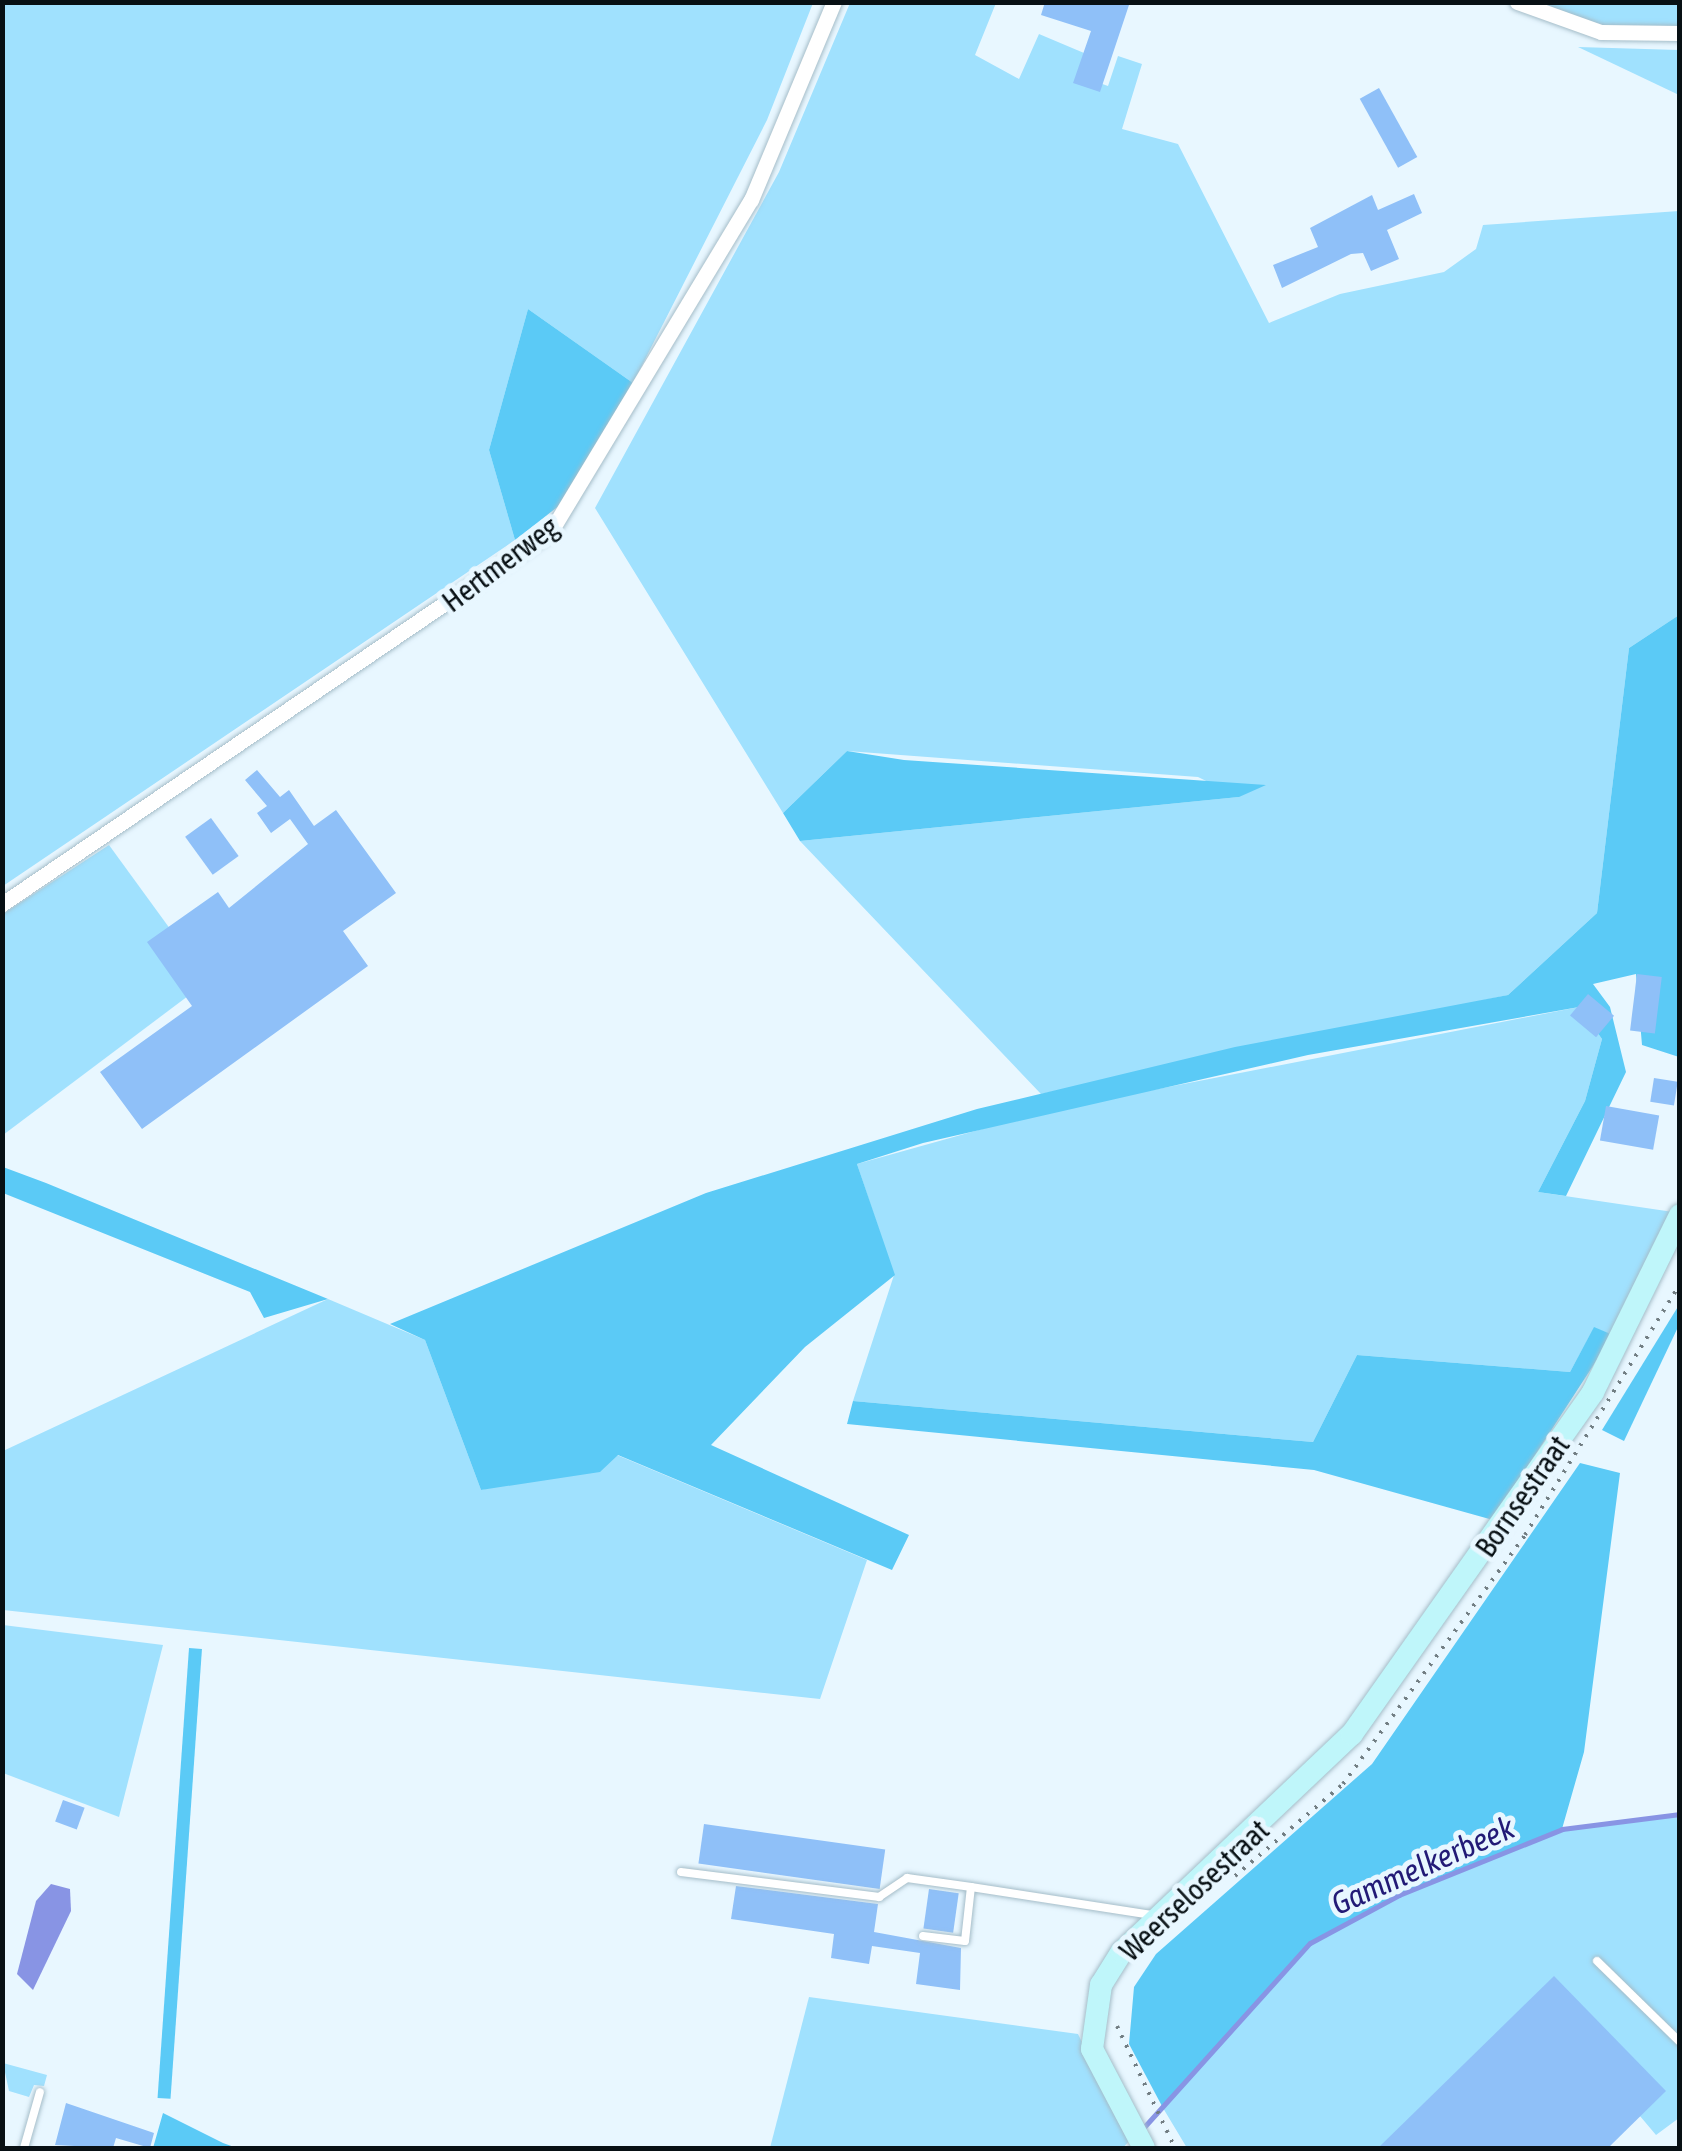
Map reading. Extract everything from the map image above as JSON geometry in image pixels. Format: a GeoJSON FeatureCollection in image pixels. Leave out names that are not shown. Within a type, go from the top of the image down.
{"type":"FeatureCollection","features":[{"type":"Feature","properties":{"kind":"street","name":"Hertmerweg"},"geometry":{"type":"LineString","coordinates":[[2,904],[551,531],[751,200],[834,2]]}},
{"type":"Feature","properties":{"kind":"street"},"geometry":{"type":"LineString","coordinates":[[1517,2],[1602,32],[1680,33]]}},
{"type":"Feature","properties":{"kind":"street","name":"Bornsestraat"},"geometry":{"type":"LineString","coordinates":[[1332,1757],[1593,1392],[1680,1216]]}},
{"type":"Feature","properties":{"kind":"street","name":"Weerselosestraat"},"geometry":{"type":"LineString","coordinates":[[1144,2148],[1103,2074],[1090,2028],[1122,1952],[1332,1757]]}},
{"type":"Feature","properties":{"kind":"lane"},"geometry":{"type":"LineString","coordinates":[[680,1872],[880,1896],[907,1878],[1162,1916]]}},
{"type":"Feature","properties":{"kind":"lane"},"geometry":{"type":"LineString","coordinates":[[923,1936],[965,1941],[971,1887]]}},
{"type":"Feature","properties":{"kind":"lane"},"geometry":{"type":"LineString","coordinates":[[1597,1961],[1680,2042]]}},
{"type":"Feature","properties":{"kind":"lane"},"geometry":{"type":"LineString","coordinates":[[24,2148],[40,2092]]}},
{"type":"Feature","properties":{"kind":"path"},"geometry":{"type":"LineString","coordinates":[[1143,2096],[1175,2148]]}},
{"type":"Feature","properties":{"kind":"shaded area"},"geometry":{"type":"Polygon","coordinates":[[[3,3],[813,3],[767,120],[633,383],[528,309],[489,450],[515,540],[3,886],[3,3]]]}},
{"type":"Feature","properties":{"kind":"shaded area"},"geometry":{"type":"Polygon","coordinates":[[[850,3],[996,3],[975,55],[1019,79],[1039,34],[1084,53],[1077,75],[1108,86],[1118,56],[1142,64],[1122,129],[1178,144],[1269,323],[1340,294],[1444,272],[1476,249],[1483,225],[1679,211],[1679,615],[1629,648],[1597,913],[1508,995],[1041,1094],[800,841],[1239,797],[1198,777],[847,751],[783,813],[595,508],[779,172],[850,3]]]}},
{"type":"Feature","properties":{"kind":"shaded area"},"geometry":{"type":"Polygon","coordinates":[[[1526,3],[1679,3],[1679,26],[1598,31],[1526,3]]]}},
{"type":"Feature","properties":{"kind":"shaded area"},"geometry":{"type":"Polygon","coordinates":[[[1578,47],[1679,50],[1679,95],[1578,47]]]}},
{"type":"Feature","properties":{"kind":"shaded area"},"geometry":{"type":"Polygon","coordinates":[[[528,309],[633,383],[560,505],[515,540],[489,450],[528,309]]]}},
{"type":"Feature","properties":{"kind":"shaded area"},"geometry":{"type":"Polygon","coordinates":[[[1679,615],[1679,1057],[1642,1045],[1636,974],[1593,984],[1610,1007],[1626,1072],[1566,1196],[1538,1192],[1585,1101],[1602,1039],[1579,1007],[1308,1055],[923,1143],[857,1164],[895,1275],[805,1347],[711,1445],[909,1535],[892,1570],[618,1455],[600,1472],[481,1490],[425,1340],[390,1324],[706,1193],[977,1109],[1235,1047],[1508,995],[1597,913],[1629,648],[1679,615]]]}},
{"type":"Feature","properties":{"kind":"shaded area"},"geometry":{"type":"Polygon","coordinates":[[[847,751],[904,760],[1266,785],[1239,797],[800,841],[783,813],[847,751]]]}},
{"type":"Feature","properties":{"kind":"shaded area"},"geometry":{"type":"Polygon","coordinates":[[[109,845],[208,981],[3,1135],[3,914],[109,845]]]}},
{"type":"Feature","properties":{"kind":"shaded area"},"geometry":{"type":"Polygon","coordinates":[[[1579,1007],[1602,1039],[1585,1101],[1538,1192],[1673,1212],[1613,1335],[1594,1328],[1570,1372],[1357,1355],[1313,1442],[853,1401],[894,1275],[857,1164],[1050,1110],[1579,1007]]]}},
{"type":"Feature","properties":{"kind":"shaded area"},"geometry":{"type":"Polygon","coordinates":[[[3,1167],[328,1299],[264,1318],[250,1292],[3,1193],[3,1167]]]}},
{"type":"Feature","properties":{"kind":"shaded area"},"geometry":{"type":"Polygon","coordinates":[[[328,1299],[425,1340],[481,1490],[617,1455],[867,1560],[820,1699],[3,1610],[3,1451],[328,1299]]]}},
{"type":"Feature","properties":{"kind":"shaded area"},"geometry":{"type":"Polygon","coordinates":[[[1679,1305],[1679,1325],[1624,1441],[1602,1430],[1679,1305]]]}},
{"type":"Feature","properties":{"kind":"shaded area"},"geometry":{"type":"Polygon","coordinates":[[[1594,1327],[1613,1335],[1493,1520],[1314,1470],[847,1424],[853,1401],[1313,1442],[1357,1355],[1570,1372],[1594,1327]]]}},
{"type":"Feature","properties":{"kind":"shaded area"},"geometry":{"type":"Polygon","coordinates":[[[1580,1463],[1620,1473],[1584,1752],[1562,1829],[1399,1895],[1310,1943],[1163,2108],[1129,2044],[1134,1987],[1156,1954],[1372,1764],[1580,1463]]]}},
{"type":"Feature","properties":{"kind":"shaded area"},"geometry":{"type":"Polygon","coordinates":[[[3,1625],[163,1645],[119,1817],[3,1773],[3,1625]]]}},
{"type":"Feature","properties":{"kind":"shaded area"},"geometry":{"type":"Polygon","coordinates":[[[189,1648],[202,1649],[171,2099],[158,2098],[189,1648]]]}},
{"type":"Feature","properties":{"kind":"shaded area"},"geometry":{"type":"Polygon","coordinates":[[[1679,1814],[1679,2118],[1656,2135],[1596,2064],[1513,2148],[1187,2148],[1163,2108],[1310,1943],[1399,1895],[1562,1829],[1679,1814]]]}},
{"type":"Feature","properties":{"kind":"shaded area"},"geometry":{"type":"Polygon","coordinates":[[[51,1884],[70,1889],[71,1911],[33,1990],[17,1974],[36,1901],[51,1884]]]}},
{"type":"Feature","properties":{"kind":"shaded area"},"geometry":{"type":"Polygon","coordinates":[[[809,1997],[1078,2034],[1129,2141],[1123,2148],[770,2148],[809,1997]]]}},
{"type":"Feature","properties":{"kind":"shaded area"},"geometry":{"type":"Polygon","coordinates":[[[3,2063],[47,2075],[44,2086],[34,2085],[29,2097],[9,2091],[3,2063]]]}},
{"type":"Feature","properties":{"kind":"shaded area"},"geometry":{"type":"Polygon","coordinates":[[[163,2113],[223,2143],[237,2148],[153,2148],[163,2113]]]}},
{"type":"Feature","properties":{"kind":"building"},"geometry":{"type":"Polygon","coordinates":[[[1045,2],[1130,2],[1100,92],[1073,83],[1091,31],[1041,15],[1045,2]]]}},
{"type":"Feature","properties":{"kind":"building"},"geometry":{"type":"Polygon","coordinates":[[[1379,88],[1417,157],[1398,168],[1360,99],[1379,88]]]}},
{"type":"Feature","properties":{"kind":"building"},"geometry":{"type":"Polygon","coordinates":[[[1414,194],[1422,213],[1387,230],[1399,259],[1371,271],[1363,253],[1351,254],[1282,288],[1273,265],[1318,247],[1310,228],[1372,195],[1378,210],[1414,194]]]}},
{"type":"Feature","properties":{"kind":"building"},"geometry":{"type":"Polygon","coordinates":[[[257,770],[280,797],[289,790],[314,826],[336,810],[396,893],[343,931],[368,966],[142,1129],[100,1072],[192,1006],[147,942],[218,892],[229,908],[308,844],[290,819],[271,833],[257,813],[267,806],[245,780],[257,770]]]}},
{"type":"Feature","properties":{"kind":"building"},"geometry":{"type":"Polygon","coordinates":[[[211,818],[239,856],[213,875],[185,837],[211,818]]]}},
{"type":"Feature","properties":{"kind":"building"},"geometry":{"type":"Polygon","coordinates":[[[1637,974],[1662,977],[1655,1034],[1630,1031],[1637,974]]]}},
{"type":"Feature","properties":{"kind":"building"},"geometry":{"type":"Polygon","coordinates":[[[1588,994],[1614,1016],[1596,1037],[1570,1015],[1588,994]]]}},
{"type":"Feature","properties":{"kind":"building"},"geometry":{"type":"Polygon","coordinates":[[[1654,1078],[1678,1082],[1674,1105],[1650,1102],[1654,1078]]]}},
{"type":"Feature","properties":{"kind":"building"},"geometry":{"type":"Polygon","coordinates":[[[1606,1106],[1659,1115],[1653,1150],[1600,1140],[1606,1106]]]}},
{"type":"Feature","properties":{"kind":"building"},"geometry":{"type":"Polygon","coordinates":[[[63,1800],[85,1808],[77,1829],[55,1822],[63,1800]]]}},
{"type":"Feature","properties":{"kind":"building"},"geometry":{"type":"Polygon","coordinates":[[[704,1824],[885,1849],[880,1889],[698,1864],[704,1824]]]}},
{"type":"Feature","properties":{"kind":"building"},"geometry":{"type":"Polygon","coordinates":[[[736,1886],[878,1904],[874,1932],[961,1948],[960,1990],[916,1984],[920,1953],[872,1946],[869,1964],[831,1958],[834,1934],[731,1919],[736,1886]]]}},
{"type":"Feature","properties":{"kind":"building"},"geometry":{"type":"Polygon","coordinates":[[[929,1889],[959,1893],[953,1933],[923,1929],[929,1889]]]}},
{"type":"Feature","properties":{"kind":"building"},"geometry":{"type":"Polygon","coordinates":[[[1554,1976],[1666,2091],[1608,2148],[1378,2148],[1554,1976]]]}},
{"type":"Feature","properties":{"kind":"building"},"geometry":{"type":"Polygon","coordinates":[[[66,2103],[154,2133],[150,2148],[116,2138],[113,2148],[55,2145],[66,2103]]]}},
{"type":"Feature","properties":{"kind":"waterway","name":"Gammelkerbeek"},"geometry":{"type":"LineString","coordinates":[[1145,2126],[1310,1943],[1399,1895],[1562,1829],[1680,1814]]}}]}
